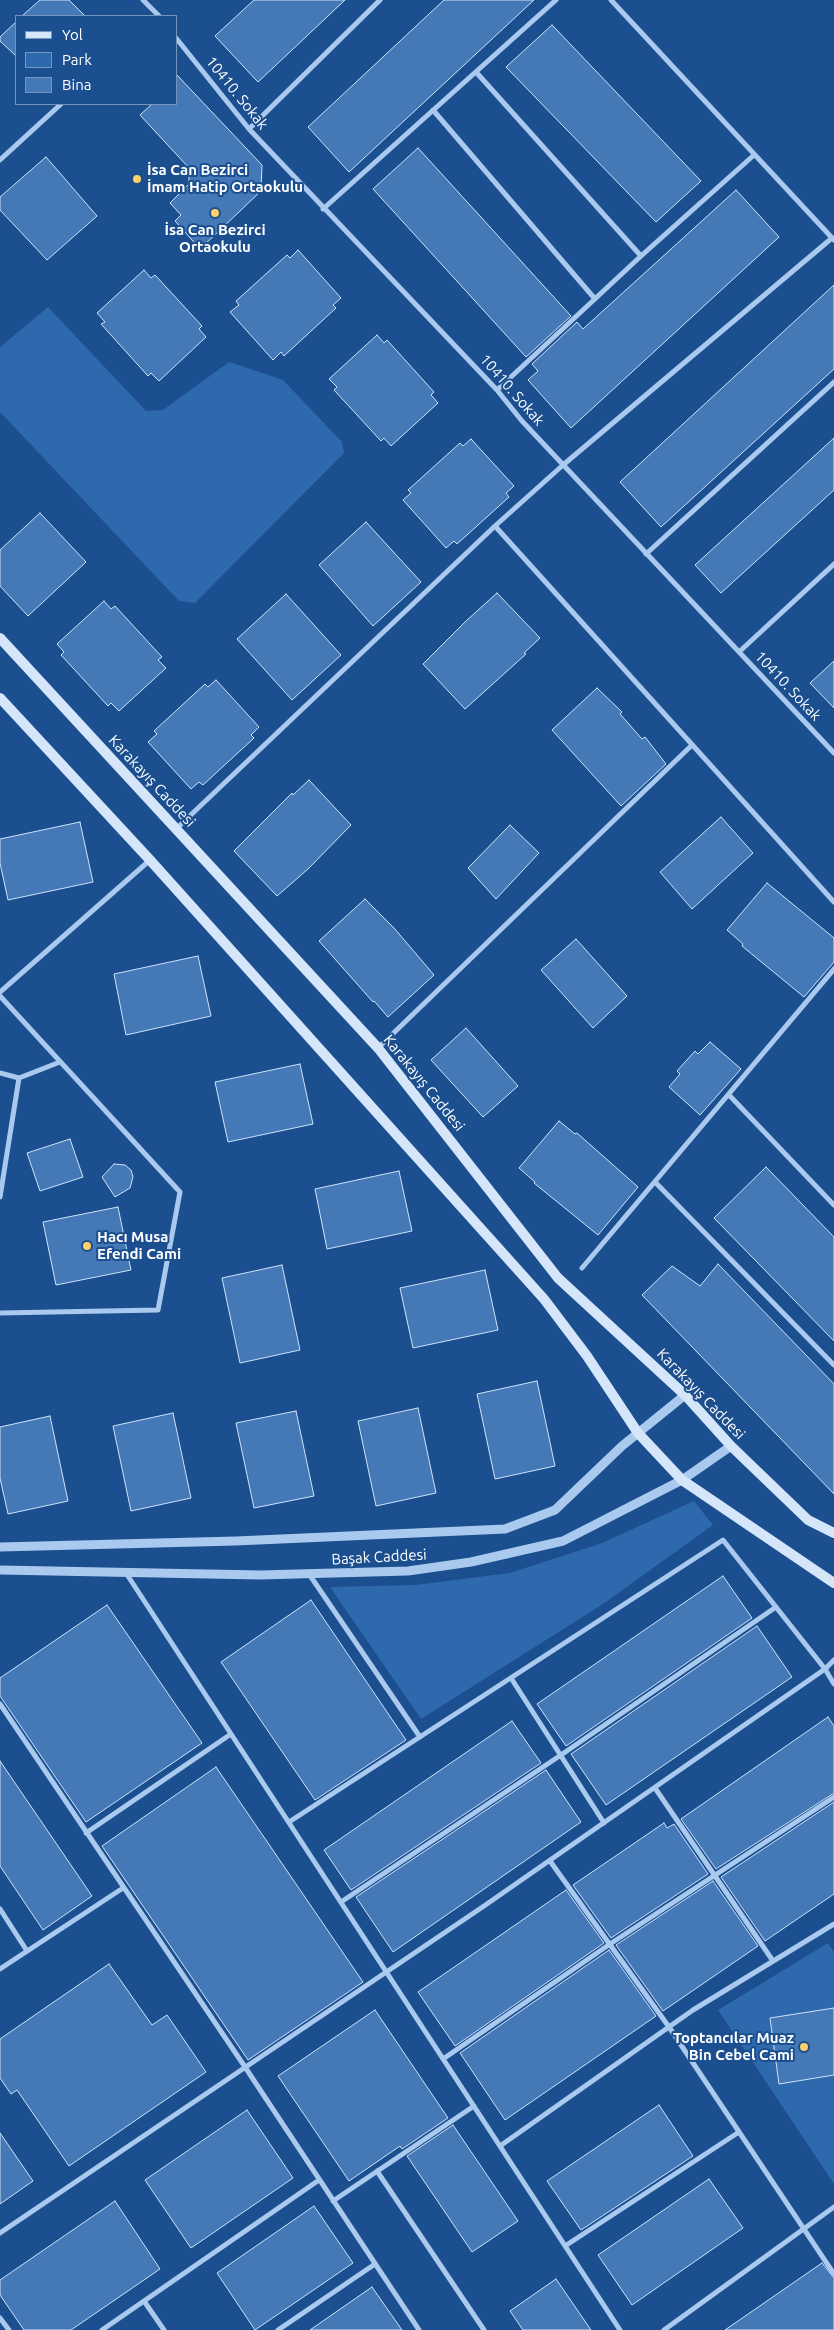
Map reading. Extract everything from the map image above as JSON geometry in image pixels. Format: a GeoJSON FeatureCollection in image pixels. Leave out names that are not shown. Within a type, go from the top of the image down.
{"type":"FeatureCollection","features":[{"type":"Feature","properties":{"kind":"main road","name":"Karakayış Caddesi"},"geometry":{"type":"LineString","coordinates":[[0,638],[378,1048],[558,1278],[685,1395],[731,1446],[808,1520],[834,1533]]}},
{"type":"Feature","properties":{"kind":"main road"},"geometry":{"type":"LineString","coordinates":[[0,698],[150,860],[544,1299],[586,1356],[638,1433],[682,1480],[834,1583]]}},
{"type":"Feature","properties":{"kind":"street"},"geometry":{"type":"LineString","coordinates":[[144,0],[156,15]]}},
{"type":"Feature","properties":{"kind":"street"},"geometry":{"type":"LineString","coordinates":[[249,129],[380,0]]}},
{"type":"Feature","properties":{"kind":"street"},"geometry":{"type":"LineString","coordinates":[[323,208],[556,0]]}},
{"type":"Feature","properties":{"kind":"street"},"geometry":{"type":"LineString","coordinates":[[176,829],[495,526],[563,465],[833,239],[611,0]]}},
{"type":"Feature","properties":{"kind":"street","name":"10410. Sokak"},"geometry":{"type":"LineString","coordinates":[[178,40],[249,129],[497,390],[522,421],[834,753]]}},
{"type":"Feature","properties":{"kind":"street"},"geometry":{"type":"LineString","coordinates":[[476,72],[641,256]]}},
{"type":"Feature","properties":{"kind":"street"},"geometry":{"type":"LineString","coordinates":[[0,160],[60,105]]}},
{"type":"Feature","properties":{"kind":"street"},"geometry":{"type":"LineString","coordinates":[[433,110],[594,299]]}},
{"type":"Feature","properties":{"kind":"street"},"geometry":{"type":"LineString","coordinates":[[497,390],[641,256],[754,155]]}},
{"type":"Feature","properties":{"kind":"street"},"geometry":{"type":"LineString","coordinates":[[646,554],[834,382]]}},
{"type":"Feature","properties":{"kind":"street"},"geometry":{"type":"LineString","coordinates":[[495,526],[834,902]]}},
{"type":"Feature","properties":{"kind":"street"},"geometry":{"type":"LineString","coordinates":[[739,652],[834,564]]}},
{"type":"Feature","properties":{"kind":"street"},"geometry":{"type":"LineString","coordinates":[[378,1048],[692,745]]}},
{"type":"Feature","properties":{"kind":"street"},"geometry":{"type":"LineString","coordinates":[[0,992],[150,860]]}},
{"type":"Feature","properties":{"kind":"street"},"geometry":{"type":"LineString","coordinates":[[582,1268],[656,1183],[834,969]]}},
{"type":"Feature","properties":{"kind":"street"},"geometry":{"type":"LineString","coordinates":[[0,996],[180,1192],[158,1310],[0,1313]]}},
{"type":"Feature","properties":{"kind":"street"},"geometry":{"type":"LineString","coordinates":[[0,1073],[20,1078],[60,1062]]}},
{"type":"Feature","properties":{"kind":"street"},"geometry":{"type":"LineString","coordinates":[[0,1197],[20,1078]]}},
{"type":"Feature","properties":{"kind":"street"},"geometry":{"type":"LineString","coordinates":[[729,1095],[834,1205]]}},
{"type":"Feature","properties":{"kind":"street"},"geometry":{"type":"LineString","coordinates":[[656,1183],[834,1363]]}},
{"type":"Feature","properties":{"kind":"street","name":"Başak Caddesi"},"geometry":{"type":"LineString","coordinates":[[0,1547],[226,1541],[505,1529],[555,1510],[622,1446],[685,1395]]}},
{"type":"Feature","properties":{"kind":"street","name":"Başak Caddesi"},"geometry":{"type":"LineString","coordinates":[[0,1570],[309,1574],[408,1572],[471,1562],[563,1541],[682,1480],[731,1446]]}},
{"type":"Feature","properties":{"kind":"street"},"geometry":{"type":"LineString","coordinates":[[289,1822],[723,1540],[825,1669],[834,1684]]}},
{"type":"Feature","properties":{"kind":"street"},"geometry":{"type":"LineString","coordinates":[[126,1573],[620,2330]]}},
{"type":"Feature","properties":{"kind":"street"},"geometry":{"type":"LineString","coordinates":[[309,1574],[420,1737]]}},
{"type":"Feature","properties":{"kind":"street"},"geometry":{"type":"LineString","coordinates":[[341,1902],[561,1755],[776,1606]]}},
{"type":"Feature","properties":{"kind":"street"},"geometry":{"type":"LineString","coordinates":[[0,2233],[655,1788],[825,1669],[834,1660]]}},
{"type":"Feature","properties":{"kind":"street"},"geometry":{"type":"LineString","coordinates":[[511,1678],[604,1823]]}},
{"type":"Feature","properties":{"kind":"street"},"geometry":{"type":"LineString","coordinates":[[0,1704],[245,2067],[419,2330]]}},
{"type":"Feature","properties":{"kind":"street"},"geometry":{"type":"LineString","coordinates":[[86,1834],[232,1734]]}},
{"type":"Feature","properties":{"kind":"street"},"geometry":{"type":"LineString","coordinates":[[655,1788],[774,1961]]}},
{"type":"Feature","properties":{"kind":"street"},"geometry":{"type":"LineString","coordinates":[[443,2059],[610,1944],[834,1797]]}},
{"type":"Feature","properties":{"kind":"street"},"geometry":{"type":"LineString","coordinates":[[550,1860],[669,2027],[834,2274]]}},
{"type":"Feature","properties":{"kind":"street"},"geometry":{"type":"LineString","coordinates":[[0,1969],[123,1888]]}},
{"type":"Feature","properties":{"kind":"street"},"geometry":{"type":"LineString","coordinates":[[0,1909],[27,1951]]}},
{"type":"Feature","properties":{"kind":"street"},"geometry":{"type":"LineString","coordinates":[[500,2146],[669,2027],[834,1925]]}},
{"type":"Feature","properties":{"kind":"street"},"geometry":{"type":"LineString","coordinates":[[333,2201],[474,2106]]}},
{"type":"Feature","properties":{"kind":"street"},"geometry":{"type":"LineString","coordinates":[[565,2246],[739,2132]]}},
{"type":"Feature","properties":{"kind":"street"},"geometry":{"type":"LineString","coordinates":[[377,2171],[484,2330]]}},
{"type":"Feature","properties":{"kind":"street"},"geometry":{"type":"LineString","coordinates":[[102,2330],[319,2180]]}},
{"type":"Feature","properties":{"kind":"street"},"geometry":{"type":"LineString","coordinates":[[664,2330],[834,2207]]}},
{"type":"Feature","properties":{"kind":"street"},"geometry":{"type":"LineString","coordinates":[[278,2330],[375,2264]]}},
{"type":"Feature","properties":{"kind":"street"},"geometry":{"type":"LineString","coordinates":[[144,2301],[164,2330]]}},
{"type":"Feature","properties":{"kind":"street"},"geometry":{"type":"LineString","coordinates":[[0,2318],[9,2330]]}},
{"type":"Feature","properties":{"kind":"green space"},"geometry":{"type":"Polygon","coordinates":[[[48,307],[146,411],[163,410],[229,362],[283,380],[342,442],[344,453],[195,603],[179,601],[0,412],[0,347],[48,307]]]}},
{"type":"Feature","properties":{"kind":"green space"},"geometry":{"type":"Polygon","coordinates":[[[694,1501],[713,1525],[603,1604],[421,1719],[330,1587],[415,1585],[510,1573],[602,1543],[694,1501]]]}},
{"type":"Feature","properties":{"kind":"green space"},"geometry":{"type":"Polygon","coordinates":[[[828,1943],[834,1952],[834,2184],[718,2010],[828,1943]]]}},
{"type":"Feature","properties":{"kind":"building"},"geometry":{"type":"Polygon","coordinates":[[[40,0],[69,0],[84,15],[23,15],[40,0]]]}},
{"type":"Feature","properties":{"kind":"building"},"geometry":{"type":"Polygon","coordinates":[[[254,0],[345,0],[258,82],[215,36],[254,0]]]}},
{"type":"Feature","properties":{"kind":"building"},"geometry":{"type":"Polygon","coordinates":[[[444,0],[534,0],[349,172],[308,127],[444,0]]]}},
{"type":"Feature","properties":{"kind":"building"},"geometry":{"type":"Polygon","coordinates":[[[15,23],[15,55],[0,41],[0,37],[15,23]]]}},
{"type":"Feature","properties":{"kind":"building"},"geometry":{"type":"Polygon","coordinates":[[[552,25],[701,181],[656,222],[506,67],[552,25]]]}},
{"type":"Feature","properties":{"kind":"building"},"geometry":{"type":"Polygon","coordinates":[[[178,76],[262,165],[261,191],[200,249],[175,221],[181,215],[170,203],[189,184],[189,168],[140,115],[151,105],[178,105],[178,76]]]}},
{"type":"Feature","properties":{"kind":"building"},"geometry":{"type":"Polygon","coordinates":[[[418,148],[571,316],[526,357],[373,189],[418,148]]]}},
{"type":"Feature","properties":{"kind":"building"},"geometry":{"type":"Polygon","coordinates":[[[46,157],[97,216],[47,260],[0,210],[0,197],[46,157]]]}},
{"type":"Feature","properties":{"kind":"building"},"geometry":{"type":"Polygon","coordinates":[[[736,190],[779,237],[571,428],[528,380],[538,371],[532,364],[577,322],[583,329],[736,190]]]}},
{"type":"Feature","properties":{"kind":"building"},"geometry":{"type":"Polygon","coordinates":[[[298,250],[341,298],[333,305],[336,308],[284,356],[281,352],[273,360],[230,312],[239,305],[236,301],[287,255],[290,258],[298,250]]]}},
{"type":"Feature","properties":{"kind":"building"},"geometry":{"type":"Polygon","coordinates":[[[144,270],[151,278],[155,275],[202,326],[199,329],[206,337],[159,381],[151,373],[148,376],[101,324],[105,322],[97,313],[144,270]]]}},
{"type":"Feature","properties":{"kind":"building"},"geometry":{"type":"Polygon","coordinates":[[[834,285],[834,369],[661,527],[620,482],[834,285]]]}},
{"type":"Feature","properties":{"kind":"building"},"geometry":{"type":"Polygon","coordinates":[[[377,335],[384,343],[387,340],[434,392],[431,395],[438,403],[391,446],[384,438],[381,441],[334,390],[337,387],[329,379],[377,335]]]}},
{"type":"Feature","properties":{"kind":"building"},"geometry":{"type":"Polygon","coordinates":[[[834,438],[834,490],[721,593],[695,565],[834,438]]]}},
{"type":"Feature","properties":{"kind":"building"},"geometry":{"type":"Polygon","coordinates":[[[471,439],[514,486],[506,493],[509,497],[457,544],[454,541],[446,548],[403,500],[411,493],[408,490],[460,443],[463,446],[471,439]]]}},
{"type":"Feature","properties":{"kind":"building"},"geometry":{"type":"Polygon","coordinates":[[[40,513],[86,562],[28,616],[0,586],[0,550],[40,513]]]}},
{"type":"Feature","properties":{"kind":"building"},"geometry":{"type":"Polygon","coordinates":[[[366,522],[421,582],[373,626],[319,565],[366,522]]]}},
{"type":"Feature","properties":{"kind":"building"},"geometry":{"type":"Polygon","coordinates":[[[497,593],[540,638],[524,653],[526,654],[465,709],[423,664],[497,593]]]}},
{"type":"Feature","properties":{"kind":"building"},"geometry":{"type":"Polygon","coordinates":[[[286,594],[341,655],[292,700],[237,639],[286,594]]]}},
{"type":"Feature","properties":{"kind":"building"},"geometry":{"type":"Polygon","coordinates":[[[104,601],[111,609],[115,606],[162,657],[158,660],[166,668],[119,711],[111,703],[108,706],[61,655],[64,652],[57,644],[104,601]]]}},
{"type":"Feature","properties":{"kind":"building"},"geometry":{"type":"Polygon","coordinates":[[[834,661],[834,708],[810,683],[834,661]]]}},
{"type":"Feature","properties":{"kind":"building"},"geometry":{"type":"Polygon","coordinates":[[[216,680],[259,727],[251,735],[254,738],[203,785],[199,782],[191,789],[148,742],[157,734],[154,731],[205,684],[208,687],[216,680]]]}},
{"type":"Feature","properties":{"kind":"building"},"geometry":{"type":"Polygon","coordinates":[[[597,688],[622,712],[620,714],[642,739],[645,737],[666,764],[621,806],[552,730],[597,688]]]}},
{"type":"Feature","properties":{"kind":"building"},"geometry":{"type":"Polygon","coordinates":[[[309,780],[351,825],[308,869],[277,896],[234,851],[292,793],[293,795],[309,780]]]}},
{"type":"Feature","properties":{"kind":"building"},"geometry":{"type":"Polygon","coordinates":[[[721,817],[753,853],[692,909],[660,872],[721,817]]]}},
{"type":"Feature","properties":{"kind":"building"},"geometry":{"type":"Polygon","coordinates":[[[80,822],[93,882],[8,900],[0,863],[0,839],[80,822]]]}},
{"type":"Feature","properties":{"kind":"building"},"geometry":{"type":"Polygon","coordinates":[[[510,825],[539,853],[496,899],[468,868],[510,825]]]}},
{"type":"Feature","properties":{"kind":"building"},"geometry":{"type":"Polygon","coordinates":[[[767,883],[834,938],[834,962],[804,997],[742,946],[743,944],[727,930],[767,883]]]}},
{"type":"Feature","properties":{"kind":"building"},"geometry":{"type":"Polygon","coordinates":[[[365,899],[394,928],[434,975],[388,1017],[319,941],[365,899]]]}},
{"type":"Feature","properties":{"kind":"building"},"geometry":{"type":"Polygon","coordinates":[[[576,939],[627,996],[593,1028],[541,970],[576,939]]]}},
{"type":"Feature","properties":{"kind":"building"},"geometry":{"type":"Polygon","coordinates":[[[198,956],[211,1016],[126,1035],[114,974],[198,956]]]}},
{"type":"Feature","properties":{"kind":"building"},"geometry":{"type":"Polygon","coordinates":[[[466,1028],[518,1086],[483,1117],[431,1060],[466,1028]]]}},
{"type":"Feature","properties":{"kind":"building"},"geometry":{"type":"Polygon","coordinates":[[[710,1042],[741,1069],[700,1115],[669,1087],[680,1074],[677,1071],[695,1051],[698,1054],[710,1042]]]}},
{"type":"Feature","properties":{"kind":"building"},"geometry":{"type":"Polygon","coordinates":[[[300,1064],[313,1124],[228,1142],[215,1082],[300,1064]]]}},
{"type":"Feature","properties":{"kind":"building"},"geometry":{"type":"Polygon","coordinates":[[[559,1121],[575,1134],[577,1133],[638,1187],[598,1235],[534,1183],[519,1168],[559,1121]]]}},
{"type":"Feature","properties":{"kind":"building"},"geometry":{"type":"Polygon","coordinates":[[[70,1139],[83,1177],[40,1191],[27,1153],[70,1139]]]}},
{"type":"Feature","properties":{"kind":"building"},"geometry":{"type":"Polygon","coordinates":[[[114,1164],[125,1165],[131,1170],[133,1177],[130,1188],[115,1197],[102,1177],[114,1164]]]}},
{"type":"Feature","properties":{"kind":"building"},"geometry":{"type":"Polygon","coordinates":[[[766,1167],[834,1237],[834,1341],[714,1218],[766,1167]]]}},
{"type":"Feature","properties":{"kind":"building"},"geometry":{"type":"Polygon","coordinates":[[[399,1171],[412,1231],[327,1249],[315,1189],[399,1171]]]}},
{"type":"Feature","properties":{"kind":"building","name":"Hacı Musa Efendi Cami"},"geometry":{"type":"Polygon","coordinates":[[[118,1207],[131,1270],[56,1285],[43,1222],[118,1207]]]}},
{"type":"Feature","properties":{"kind":"building"},"geometry":{"type":"Polygon","coordinates":[[[718,1264],[834,1384],[834,1494],[642,1295],[672,1266],[700,1286],[718,1264]]]}},
{"type":"Feature","properties":{"kind":"building"},"geometry":{"type":"Polygon","coordinates":[[[282,1265],[300,1350],[240,1363],[222,1278],[282,1265]]]}},
{"type":"Feature","properties":{"kind":"building"},"geometry":{"type":"Polygon","coordinates":[[[485,1270],[498,1330],[413,1348],[400,1288],[485,1270]]]}},
{"type":"Feature","properties":{"kind":"building"},"geometry":{"type":"Polygon","coordinates":[[[537,1381],[555,1466],[495,1479],[477,1394],[537,1381]]]}},
{"type":"Feature","properties":{"kind":"building"},"geometry":{"type":"Polygon","coordinates":[[[418,1408],[436,1493],[376,1506],[358,1421],[418,1408]]]}},
{"type":"Feature","properties":{"kind":"building"},"geometry":{"type":"Polygon","coordinates":[[[296,1411],[314,1496],[254,1508],[236,1423],[296,1411]]]}},
{"type":"Feature","properties":{"kind":"building"},"geometry":{"type":"Polygon","coordinates":[[[173,1413],[191,1498],[131,1511],[113,1426],[173,1413]]]}},
{"type":"Feature","properties":{"kind":"building"},"geometry":{"type":"Polygon","coordinates":[[[50,1416],[68,1501],[8,1514],[0,1478],[0,1427],[50,1416]]]}},
{"type":"Feature","properties":{"kind":"building"},"geometry":{"type":"Polygon","coordinates":[[[723,1576],[752,1618],[566,1746],[537,1704],[723,1576]]]}},
{"type":"Feature","properties":{"kind":"building"},"geometry":{"type":"Polygon","coordinates":[[[311,1600],[406,1740],[315,1800],[221,1662],[311,1600]]]}},
{"type":"Feature","properties":{"kind":"building"},"geometry":{"type":"Polygon","coordinates":[[[107,1605],[202,1743],[86,1822],[0,1696],[0,1678],[107,1605]]]}},
{"type":"Feature","properties":{"kind":"building"},"geometry":{"type":"Polygon","coordinates":[[[757,1626],[792,1677],[606,1805],[571,1754],[757,1626]]]}},
{"type":"Feature","properties":{"kind":"building"},"geometry":{"type":"Polygon","coordinates":[[[828,1717],[834,1726],[834,1793],[716,1869],[681,1819],[828,1717]]]}},
{"type":"Feature","properties":{"kind":"building"},"geometry":{"type":"Polygon","coordinates":[[[512,1721],[541,1763],[351,1890],[324,1850],[512,1721]]]}},
{"type":"Feature","properties":{"kind":"building"},"geometry":{"type":"Polygon","coordinates":[[[0,1761],[92,1896],[43,1930],[0,1866],[0,1761]]]}},
{"type":"Feature","properties":{"kind":"building"},"geometry":{"type":"Polygon","coordinates":[[[216,1767],[363,1982],[248,2060],[102,1846],[216,1767]]]}},
{"type":"Feature","properties":{"kind":"building"},"geometry":{"type":"Polygon","coordinates":[[[546,1770],[581,1822],[393,1952],[356,1897],[546,1770]]]}},
{"type":"Feature","properties":{"kind":"building"},"geometry":{"type":"Polygon","coordinates":[[[834,1802],[834,1894],[765,1941],[721,1877],[834,1802]]]}},
{"type":"Feature","properties":{"kind":"building"},"geometry":{"type":"Polygon","coordinates":[[[664,1823],[667,1828],[674,1824],[708,1874],[611,1938],[573,1885],[664,1823]]]}},
{"type":"Feature","properties":{"kind":"building"},"geometry":{"type":"Polygon","coordinates":[[[713,1881],[758,1946],[663,2011],[616,1945],[713,1881]]]}},
{"type":"Feature","properties":{"kind":"building"},"geometry":{"type":"Polygon","coordinates":[[[566,1890],[604,1943],[455,2046],[418,1992],[566,1890]]]}},
{"type":"Feature","properties":{"kind":"building"},"geometry":{"type":"Polygon","coordinates":[[[609,1950],[656,2016],[505,2120],[460,2053],[609,1950]]]}},
{"type":"Feature","properties":{"kind":"building"},"geometry":{"type":"Polygon","coordinates":[[[109,1964],[152,2025],[167,2015],[206,2072],[69,2166],[17,2090],[11,2094],[0,2078],[0,2039],[109,1964]]]}},
{"type":"Feature","properties":{"kind":"building","name":"Toptancılar Muaz Bin Cebel Cami"},"geometry":{"type":"Polygon","coordinates":[[[834,2008],[834,2075],[779,2084],[770,2018],[834,2008]]]}},
{"type":"Feature","properties":{"kind":"building"},"geometry":{"type":"Polygon","coordinates":[[[375,2010],[448,2118],[402,2149],[400,2146],[349,2181],[278,2076],[375,2010]]]}},
{"type":"Feature","properties":{"kind":"building"},"geometry":{"type":"Polygon","coordinates":[[[659,2105],[693,2156],[581,2230],[547,2181],[659,2105]]]}},
{"type":"Feature","properties":{"kind":"building"},"geometry":{"type":"Polygon","coordinates":[[[247,2110],[293,2178],[191,2248],[145,2180],[247,2110]]]}},
{"type":"Feature","properties":{"kind":"building"},"geometry":{"type":"Polygon","coordinates":[[[453,2125],[518,2221],[472,2252],[407,2156],[453,2125]]]}},
{"type":"Feature","properties":{"kind":"building"},"geometry":{"type":"Polygon","coordinates":[[[0,2133],[33,2181],[0,2204],[0,2133]]]}},
{"type":"Feature","properties":{"kind":"building"},"geometry":{"type":"Polygon","coordinates":[[[709,2179],[743,2228],[632,2305],[598,2255],[709,2179]]]}},
{"type":"Feature","properties":{"kind":"building"},"geometry":{"type":"Polygon","coordinates":[[[115,2201],[160,2269],[71,2330],[24,2330],[0,2295],[0,2280],[115,2201]]]}},
{"type":"Feature","properties":{"kind":"building"},"geometry":{"type":"Polygon","coordinates":[[[314,2206],[353,2263],[255,2330],[217,2273],[314,2206]]]}},
{"type":"Feature","properties":{"kind":"building"},"geometry":{"type":"Polygon","coordinates":[[[822,2263],[834,2278],[834,2330],[725,2330],[822,2263]]]}},
{"type":"Feature","properties":{"kind":"building"},"geometry":{"type":"Polygon","coordinates":[[[556,2279],[591,2330],[523,2330],[510,2311],[556,2279]]]}},
{"type":"Feature","properties":{"kind":"building"},"geometry":{"type":"Polygon","coordinates":[[[372,2287],[402,2330],[310,2330],[372,2287]]]}},
{"type":"Feature","properties":{"kind":"place","name":"İsa Can Bezirci İmam Hatip Ortaokulu"},"geometry":{"type":"Point","coordinates":[137,179]}},
{"type":"Feature","properties":{"kind":"place","name":"İsa Can Bezirci Ortaokulu"},"geometry":{"type":"Point","coordinates":[215,213]}},
{"type":"Feature","properties":{"kind":"place","name":"Hacı Musa Efendi Cami"},"geometry":{"type":"Point","coordinates":[87,1246]}},
{"type":"Feature","properties":{"kind":"place","name":"Toptancılar Muaz Bin Cebel Cami"},"geometry":{"type":"Point","coordinates":[804,2047]}}]}
